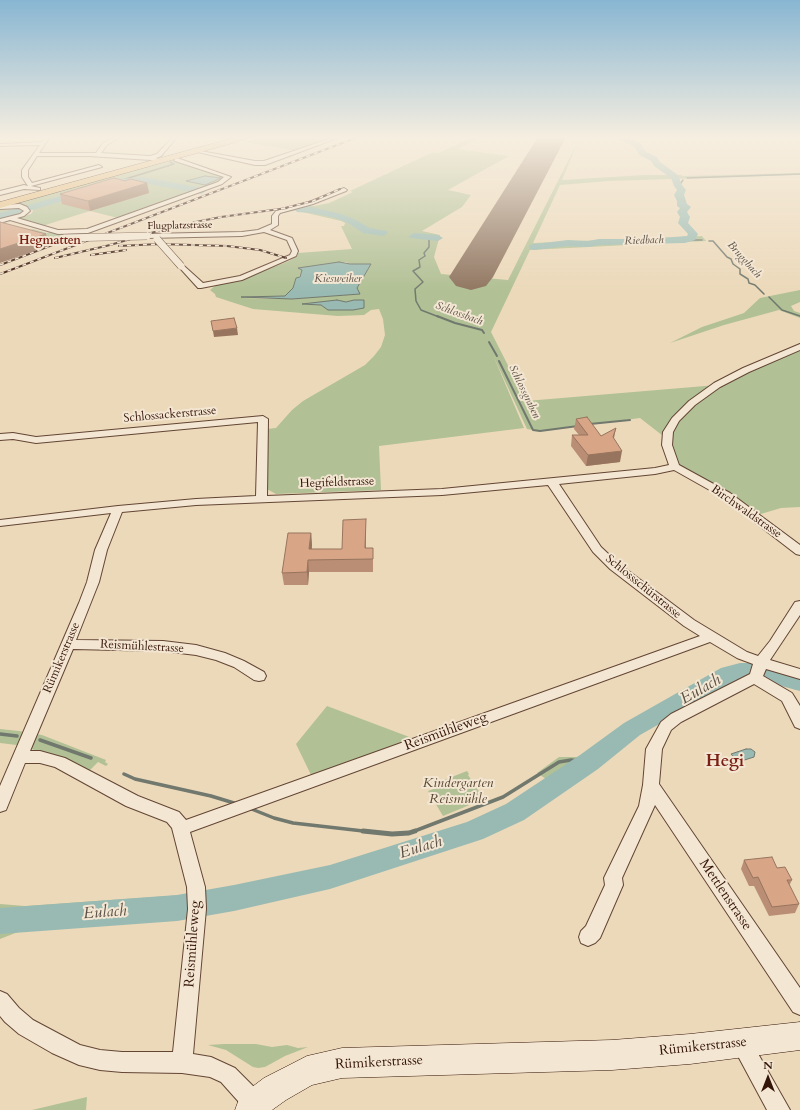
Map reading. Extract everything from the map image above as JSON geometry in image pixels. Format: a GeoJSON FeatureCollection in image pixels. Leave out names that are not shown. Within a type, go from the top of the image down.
{"type":"FeatureCollection","features":[{"type":"Feature","properties":{"kind":"main road"},"geometry":{"type":"LineString","coordinates":[[0,206],[36,192],[55,189]]}},
{"type":"Feature","properties":{"kind":"main road"},"geometry":{"type":"LineString","coordinates":[[0,206],[24,206],[77,189]]}},
{"type":"Feature","properties":{"kind":"main road","name":"Rümikerstrasse"},"geometry":{"type":"LineString","coordinates":[[253,1107],[275,1089],[307,1071],[342,1063],[612,1055],[800,1036]]}},
{"type":"Feature","properties":{"kind":"street"},"geometry":{"type":"LineString","coordinates":[[0,193],[17,189]]}},
{"type":"Feature","properties":{"kind":"street"},"geometry":{"type":"LineString","coordinates":[[32,189],[36,192]]}},
{"type":"Feature","properties":{"kind":"street"},"geometry":{"type":"LineString","coordinates":[[10,218],[58,232],[88,231],[205,189]]}},
{"type":"Feature","properties":{"kind":"street"},"geometry":{"type":"LineString","coordinates":[[265,230],[275,225],[275,215],[278,212],[311,203],[344,190]]}},
{"type":"Feature","properties":{"kind":"street"},"geometry":{"type":"LineString","coordinates":[[0,221],[25,213],[24,206]]}},
{"type":"Feature","properties":{"kind":"street"},"geometry":{"type":"LineString","coordinates":[[158,237],[159,242],[201,286],[242,278],[285,261],[293,256],[295,251],[290,238],[265,230]]}},
{"type":"Feature","properties":{"kind":"street","name":"Flugplatzstrasse"},"geometry":{"type":"LineString","coordinates":[[54,238],[158,237],[242,234],[265,230]]}},
{"type":"Feature","properties":{"kind":"street"},"geometry":{"type":"LineString","coordinates":[[674,466],[667,445],[667,435],[675,420],[692,403],[717,385],[746,370],[800,347]]}},
{"type":"Feature","properties":{"kind":"street","name":"Schlossackerstrasse"},"geometry":{"type":"LineString","coordinates":[[0,437],[13,436],[36,440],[263,419],[261,498]]}},
{"type":"Feature","properties":{"kind":"street","name":"Hegifeldstrasse"},"geometry":{"type":"LineString","coordinates":[[0,524],[118,509],[189,502],[432,492],[655,472],[669,469],[674,466]]}},
{"type":"Feature","properties":{"kind":"street","name":"Birchwaldstrasse"},"geometry":{"type":"LineString","coordinates":[[674,466],[726,495],[800,551]]}},
{"type":"Feature","properties":{"kind":"street","name":"Schlossschürstrasse"},"geometry":{"type":"LineString","coordinates":[[552,482],[588,537],[602,554],[672,611],[710,637],[742,655],[758,671]]}},
{"type":"Feature","properties":{"kind":"street","name":"Rümikerstrasse"},"geometry":{"type":"LineString","coordinates":[[0,805],[93,582],[101,550],[118,509]]}},
{"type":"Feature","properties":{"kind":"street"},"geometry":{"type":"LineString","coordinates":[[588,937],[593,932],[614,885],[613,878],[647,806],[652,785],[654,749],[659,737],[669,724],[676,718],[758,671],[800,605]]}},
{"type":"Feature","properties":{"kind":"street","name":"Reismühleweg"},"geometry":{"type":"LineString","coordinates":[[182,1063],[197,917],[197,894],[182,828],[710,637]]}},
{"type":"Feature","properties":{"kind":"street","name":"Reismühlestrasse"},"geometry":{"type":"LineString","coordinates":[[68,644],[163,646],[196,650],[220,656],[239,664],[259,676]]}},
{"type":"Feature","properties":{"kind":"street"},"geometry":{"type":"LineString","coordinates":[[758,671],[800,674]]}},
{"type":"Feature","properties":{"kind":"street"},"geometry":{"type":"LineString","coordinates":[[758,671],[787,697],[794,708],[800,723]]}},
{"type":"Feature","properties":{"kind":"street"},"geometry":{"type":"LineString","coordinates":[[21,757],[40,757],[59,762],[132,801],[173,818],[179,822],[182,828]]}},
{"type":"Feature","properties":{"kind":"street","name":"Mettlenstrasse"},"geometry":{"type":"LineString","coordinates":[[652,785],[800,1005]]}},
{"type":"Feature","properties":{"kind":"street","name":"Rümikerstrasse"},"geometry":{"type":"LineString","coordinates":[[0,1001],[12,1015],[26,1027],[59,1046],[79,1055],[100,1060],[122,1062],[182,1063],[211,1066],[228,1075],[253,1107]]}},
{"type":"Feature","properties":{"kind":"street"},"geometry":{"type":"LineString","coordinates":[[741,1043],[779,1110]]}},
{"type":"Feature","properties":{"kind":"green space"},"geometry":{"type":"Polygon","coordinates":[[[69,189],[201,189],[122,219],[90,211],[39,227],[13,219],[31,214],[33,211],[32,208],[0,219],[0,209],[21,207],[18,204],[20,202],[69,189]]]}},
{"type":"Feature","properties":{"kind":"green space"},"geometry":{"type":"Polygon","coordinates":[[[355,189],[450,189],[448,190],[471,195],[462,207],[422,231],[440,235],[434,257],[441,274],[508,280],[554,189],[558,189],[533,243],[702,236],[706,241],[530,250],[491,332],[526,401],[717,385],[800,347],[800,507],[781,508],[754,516],[674,466],[667,439],[640,418],[540,431],[527,429],[493,355],[524,428],[379,446],[381,490],[276,494],[267,489],[267,429],[276,428],[292,410],[303,401],[365,365],[381,347],[385,335],[383,319],[379,309],[371,310],[364,315],[338,316],[253,309],[216,297],[210,290],[216,285],[246,278],[289,261],[297,256],[298,253],[352,249],[341,226],[344,226],[345,223],[341,221],[298,211],[302,209],[283,213],[278,212],[304,205],[314,206],[329,203],[353,192],[350,191],[355,189]],[[346,262],[299,268],[302,270],[299,277],[296,278],[293,288],[285,296],[242,298],[292,299],[359,294],[357,288],[371,264],[350,264],[346,262]],[[337,300],[303,304],[321,305],[328,310],[363,307],[364,304],[364,301],[354,300],[346,302],[337,300]]]}},
{"type":"Feature","properties":{"kind":"green space"},"geometry":{"type":"Polygon","coordinates":[[[0,223],[27,231],[33,229],[47,233],[54,231],[83,232],[77,238],[66,243],[36,241],[0,223]]]}},
{"type":"Feature","properties":{"kind":"green space"},"geometry":{"type":"Polygon","coordinates":[[[800,290],[800,302],[791,306],[794,311],[800,313],[800,318],[779,310],[724,325],[670,343],[702,327],[744,313],[760,298],[800,290]]]}},
{"type":"Feature","properties":{"kind":"green space"},"geometry":{"type":"Polygon","coordinates":[[[759,667],[800,679],[800,688],[757,676],[739,676],[733,678],[647,727],[582,773],[516,815],[344,880],[301,893],[262,900],[197,917],[23,930],[0,939],[0,904],[25,906],[197,894],[334,871],[427,841],[511,808],[549,781],[537,773],[559,757],[581,757],[586,755],[637,718],[732,669],[759,667]]]}},
{"type":"Feature","properties":{"kind":"green space"},"geometry":{"type":"Polygon","coordinates":[[[327,706],[420,741],[313,779],[296,744],[327,706]]]}},
{"type":"Feature","properties":{"kind":"green space"},"geometry":{"type":"Polygon","coordinates":[[[0,729],[42,735],[106,760],[105,762],[108,764],[106,766],[98,762],[87,773],[25,746],[0,743],[0,729]]]}},
{"type":"Feature","properties":{"kind":"green space","name":"Kindergarten Reismühle"},"geometry":{"type":"Polygon","coordinates":[[[467,771],[469,774],[468,775],[484,799],[443,816],[428,791],[439,787],[445,782],[444,780],[467,771]]]}},
{"type":"Feature","properties":{"kind":"green space"},"geometry":{"type":"Polygon","coordinates":[[[256,1044],[272,1047],[287,1045],[298,1048],[308,1047],[285,1056],[265,1067],[258,1068],[253,1067],[226,1050],[208,1045],[256,1044]]]}},
{"type":"Feature","properties":{"kind":"green space"},"geometry":{"type":"Polygon","coordinates":[[[87,1097],[86,1110],[32,1110],[87,1097]]]}},
{"type":"Feature","properties":{"kind":"water","name":"Kiesweiher"},"geometry":{"type":"Polygon","coordinates":[[[339,262],[350,264],[371,264],[357,288],[360,294],[292,299],[241,297],[285,296],[293,288],[296,278],[300,277],[302,270],[298,268],[339,262]]]}},
{"type":"Feature","properties":{"kind":"water"},"geometry":{"type":"Polygon","coordinates":[[[337,300],[346,302],[364,300],[364,308],[353,310],[328,310],[321,305],[302,304],[337,300]]]}},
{"type":"Feature","properties":{"kind":"water"},"geometry":{"type":"Polygon","coordinates":[[[746,749],[751,749],[755,752],[754,757],[738,762],[731,754],[746,749]]]}},
{"type":"Feature","properties":{"kind":"building"},"geometry":{"type":"Polygon","coordinates":[[[78,189],[128,189],[88,201],[60,194],[78,189]]]}},
{"type":"Feature","properties":{"kind":"building"},"geometry":{"type":"Polygon","coordinates":[[[0,222],[46,234],[0,249],[0,222]]]}},
{"type":"Feature","properties":{"kind":"building"},"geometry":{"type":"Polygon","coordinates":[[[234,318],[237,328],[213,331],[211,321],[234,318]]]}},
{"type":"Feature","properties":{"kind":"building"},"geometry":{"type":"Polygon","coordinates":[[[587,417],[601,436],[616,428],[613,437],[622,451],[588,455],[572,435],[588,435],[576,419],[587,417]]]}},
{"type":"Feature","properties":{"kind":"building"},"geometry":{"type":"Polygon","coordinates":[[[366,519],[365,548],[373,548],[373,559],[308,560],[307,572],[282,573],[288,533],[311,533],[309,549],[342,549],[343,520],[366,519]]]}},
{"type":"Feature","properties":{"kind":"building"},"geometry":{"type":"Polygon","coordinates":[[[772,857],[777,868],[785,867],[792,880],[787,880],[799,904],[772,907],[758,877],[753,878],[744,860],[772,857]]]}},
{"type":"Feature","properties":{"kind":"waterway","name":"Riedbach"},"geometry":{"type":"LineString","coordinates":[[0,216],[96,189]]}},
{"type":"Feature","properties":{"kind":"waterway","name":"Riedbach"},"geometry":{"type":"LineString","coordinates":[[190,189],[202,191]]}},
{"type":"Feature","properties":{"kind":"waterway","name":"Bruggbach"},"geometry":{"type":"LineString","coordinates":[[534,247],[568,243],[588,244],[599,242],[647,242],[661,240],[685,240],[691,238],[693,234],[683,223],[685,217],[682,212],[686,207],[682,206],[682,201],[679,195],[682,190],[681,189]]}},
{"type":"Feature","properties":{"kind":"waterway","name":"Riedbach"},"geometry":{"type":"LineString","coordinates":[[300,210],[312,210],[338,216],[351,221],[367,231],[383,233]]}},
{"type":"Feature","properties":{"kind":"waterway","name":"Schlossbach"},"geometry":{"type":"LineString","coordinates":[[414,236],[438,238]]}},
{"type":"Feature","properties":{"kind":"waterway","name":"Schlossbach"},"geometry":{"type":"LineString","coordinates":[[429,237],[429,247],[424,253],[425,256],[419,260],[420,267],[413,271],[423,282],[415,289],[416,301],[421,310],[439,317]]}},
{"type":"Feature","properties":{"kind":"waterway","name":"Bruggbach"},"geometry":{"type":"LineString","coordinates":[[685,240],[702,240]]}},
{"type":"Feature","properties":{"kind":"waterway","name":"Bruggbach"},"geometry":{"type":"LineString","coordinates":[[709,241],[713,241],[727,257],[731,259],[733,264],[740,269],[740,274],[748,279],[749,283],[755,285],[764,294]]}},
{"type":"Feature","properties":{"kind":"waterway","name":"Bruggbach"},"geometry":{"type":"LineString","coordinates":[[769,297],[782,310],[800,316]]}},
{"type":"Feature","properties":{"kind":"waterway","name":"Schlossbach"},"geometry":{"type":"LineString","coordinates":[[437,316],[455,323],[482,330],[484,333]]}},
{"type":"Feature","properties":{"kind":"waterway","name":"Schlossgraben"},"geometry":{"type":"LineString","coordinates":[[489,342],[497,356]]}},
{"type":"Feature","properties":{"kind":"waterway","name":"Schlossgraben"},"geometry":{"type":"LineString","coordinates":[[499,361],[533,430],[540,431],[578,426]]}},
{"type":"Feature","properties":{"kind":"waterway","name":"Schlossgraben"},"geometry":{"type":"LineString","coordinates":[[590,424],[630,420]]}},
{"type":"Feature","properties":{"kind":"waterway","name":"Eulach"},"geometry":{"type":"LineString","coordinates":[[0,921],[177,908],[234,898],[330,877],[474,831],[515,812],[589,762],[632,729],[729,674],[740,671],[755,671],[800,683]]}},
{"type":"Feature","properties":{"kind":"waterway","name":"Eulach"},"geometry":{"type":"LineString","coordinates":[[790,680],[796,685]]}},
{"type":"Feature","properties":{"kind":"waterway"},"geometry":{"type":"LineString","coordinates":[[0,734],[17,736]]}},
{"type":"Feature","properties":{"kind":"waterway"},"geometry":{"type":"LineString","coordinates":[[40,740],[91,758]]}},
{"type":"Feature","properties":{"kind":"waterway"},"geometry":{"type":"LineString","coordinates":[[412,832],[503,797],[559,762],[571,760],[589,762]]}},
{"type":"Feature","properties":{"kind":"waterway"},"geometry":{"type":"LineString","coordinates":[[124,774],[135,779],[211,796],[234,803]]}},
{"type":"Feature","properties":{"kind":"waterway"},"geometry":{"type":"LineString","coordinates":[[249,808],[274,818],[293,823],[365,831]]}},
{"type":"Feature","properties":{"kind":"waterway"},"geometry":{"type":"LineString","coordinates":[[365,831],[392,834],[412,832]]}},
{"type":"Feature","properties":{"kind":"waterway"},"geometry":{"type":"LineString","coordinates":[[365,831],[372,832]]}},
{"type":"Feature","properties":{"kind":"runway"},"geometry":{"type":"LineString","coordinates":[[471,277],[522,189]]}},
{"type":"Feature","properties":{"kind":"railway"},"geometry":{"type":"LineString","coordinates":[[0,274],[223,189]]}},
{"type":"Feature","properties":{"kind":"railway"},"geometry":{"type":"LineString","coordinates":[[283,209],[313,201],[340,189]]}},
{"type":"Feature","properties":{"kind":"railway"},"geometry":{"type":"LineString","coordinates":[[283,209],[287,208]]}},
{"type":"Feature","properties":{"kind":"railway"},"geometry":{"type":"LineString","coordinates":[[55,258],[110,245],[175,226],[221,217],[283,209]]}},
{"type":"Feature","properties":{"kind":"railway"},"geometry":{"type":"LineString","coordinates":[[0,265],[55,244]]}},
{"type":"Feature","properties":{"kind":"railway"},"geometry":{"type":"LineString","coordinates":[[119,246],[159,244],[227,246],[260,250],[286,258]]}},
{"type":"Feature","properties":{"kind":"railway"},"geometry":{"type":"LineString","coordinates":[[91,255],[126,250]]}},
{"type":"Feature","properties":{"kind":"district","name":"Hegmatten"},"geometry":{"type":"Point","coordinates":[50,241]}},
{"type":"Feature","properties":{"kind":"district","name":"Hegi"},"geometry":{"type":"Point","coordinates":[725,762]}}]}
